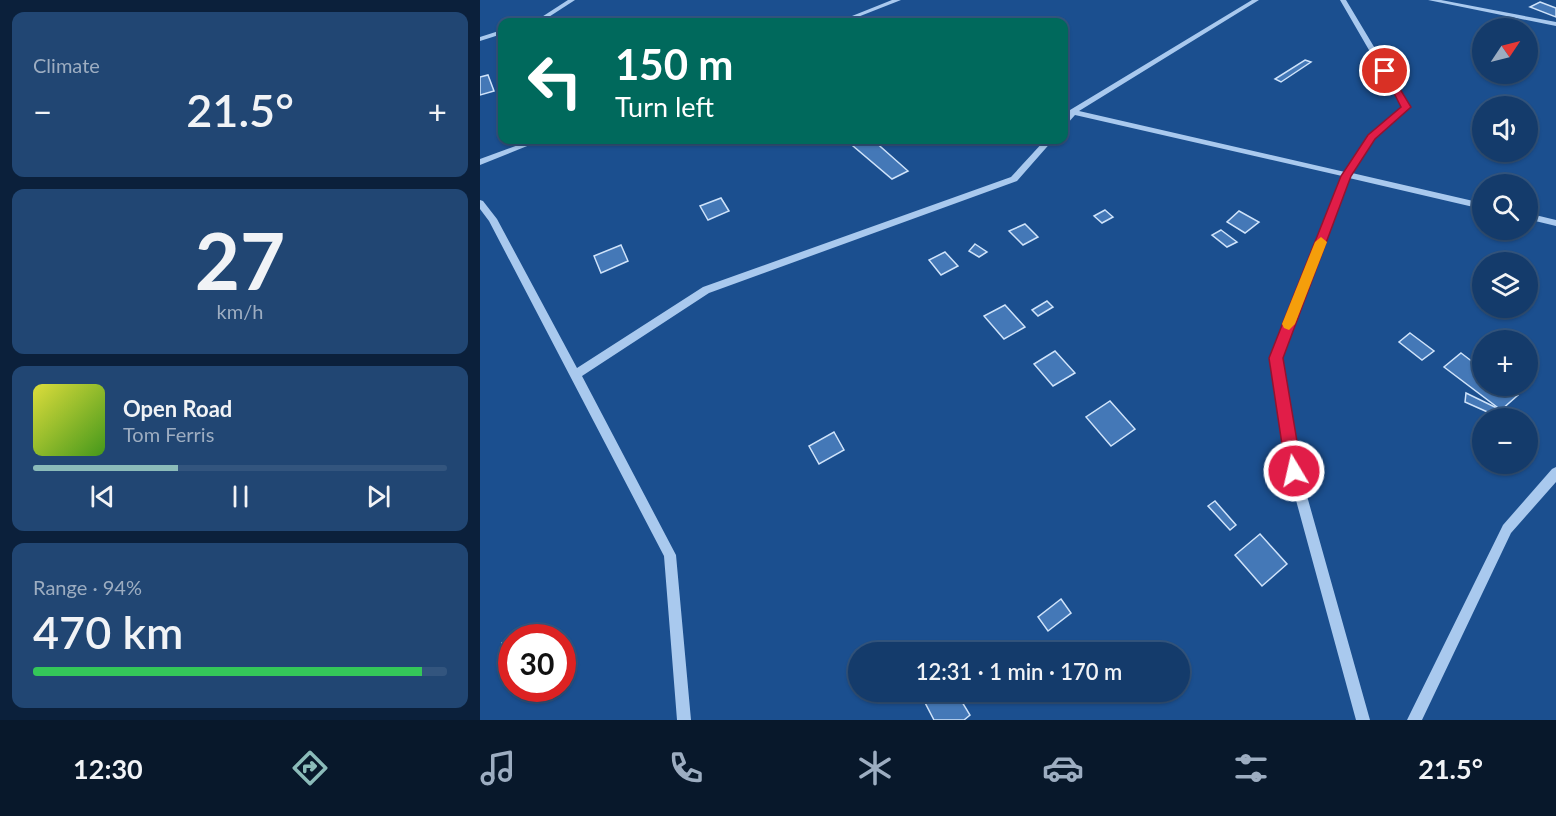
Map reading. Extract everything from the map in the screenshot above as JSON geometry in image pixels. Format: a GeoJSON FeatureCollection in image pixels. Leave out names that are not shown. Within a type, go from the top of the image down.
{"type":"FeatureCollection","features":[{"type":"Feature","properties":{"kind":"street"},"geometry":{"type":"LineString","coordinates":[[543,18],[572,0]]}},
{"type":"Feature","properties":{"kind":"street"},"geometry":{"type":"LineString","coordinates":[[851,18],[898,0]]}},
{"type":"Feature","properties":{"kind":"street"},"geometry":{"type":"LineString","coordinates":[[1068,118],[1073,112],[1256,0]]}},
{"type":"Feature","properties":{"kind":"street"},"geometry":{"type":"LineString","coordinates":[[1342,0],[1406,107],[1372,137],[1346,176],[1276,358],[1294,471],[1363,720]]}},
{"type":"Feature","properties":{"kind":"street"},"geometry":{"type":"LineString","coordinates":[[1431,0],[1556,24]]}},
{"type":"Feature","properties":{"kind":"street"},"geometry":{"type":"LineString","coordinates":[[480,39],[498,34]]}},
{"type":"Feature","properties":{"kind":"street"},"geometry":{"type":"LineString","coordinates":[[1073,112],[1472,204]]}},
{"type":"Feature","properties":{"kind":"street"},"geometry":{"type":"LineString","coordinates":[[480,162],[527,144]]}},
{"type":"Feature","properties":{"kind":"street"},"geometry":{"type":"LineString","coordinates":[[575,375],[706,290],[1014,179],[1045,144]]}},
{"type":"Feature","properties":{"kind":"street"},"geometry":{"type":"LineString","coordinates":[[480,203],[493,219],[670,555],[684,720]]}},
{"type":"Feature","properties":{"kind":"street"},"geometry":{"type":"LineString","coordinates":[[1538,219],[1556,223]]}},
{"type":"Feature","properties":{"kind":"street"},"geometry":{"type":"LineString","coordinates":[[1414,720],[1507,529],[1556,473]]}},
{"type":"Feature","properties":{"kind":"building"},"geometry":{"type":"Polygon","coordinates":[[[1540,2],[1556,8],[1556,17],[1530,7],[1540,2]]]}},
{"type":"Feature","properties":{"kind":"building"},"geometry":{"type":"Polygon","coordinates":[[[1305,60],[1311,62],[1281,82],[1275,79],[1305,60]]]}},
{"type":"Feature","properties":{"kind":"building"},"geometry":{"type":"Polygon","coordinates":[[[488,75],[494,91],[480,95],[480,77],[488,75]]]}},
{"type":"Feature","properties":{"kind":"building"},"geometry":{"type":"Polygon","coordinates":[[[851,144],[878,144],[908,171],[892,179],[851,144]]]}},
{"type":"Feature","properties":{"kind":"building"},"geometry":{"type":"Polygon","coordinates":[[[721,198],[729,211],[708,220],[700,206],[721,198]]]}},
{"type":"Feature","properties":{"kind":"building"},"geometry":{"type":"Polygon","coordinates":[[[1105,210],[1113,217],[1102,223],[1094,216],[1105,210]]]}},
{"type":"Feature","properties":{"kind":"building"},"geometry":{"type":"Polygon","coordinates":[[[1239,211],[1259,222],[1245,233],[1227,222],[1239,211]]]}},
{"type":"Feature","properties":{"kind":"building"},"geometry":{"type":"Polygon","coordinates":[[[1025,224],[1038,237],[1023,245],[1009,231],[1025,224]]]}},
{"type":"Feature","properties":{"kind":"building"},"geometry":{"type":"Polygon","coordinates":[[[1221,230],[1237,242],[1227,247],[1212,235],[1221,230]]]}},
{"type":"Feature","properties":{"kind":"building"},"geometry":{"type":"Polygon","coordinates":[[[975,244],[987,252],[979,257],[969,251],[975,244]]]}},
{"type":"Feature","properties":{"kind":"building"},"geometry":{"type":"Polygon","coordinates":[[[621,245],[628,261],[601,273],[594,256],[621,245]]]}},
{"type":"Feature","properties":{"kind":"building"},"geometry":{"type":"Polygon","coordinates":[[[945,252],[958,266],[941,275],[929,260],[945,252]]]}},
{"type":"Feature","properties":{"kind":"building"},"geometry":{"type":"Polygon","coordinates":[[[1047,301],[1053,307],[1038,316],[1032,310],[1047,301]]]}},
{"type":"Feature","properties":{"kind":"building"},"geometry":{"type":"Polygon","coordinates":[[[1005,305],[1025,327],[1004,339],[984,316],[1005,305]]]}},
{"type":"Feature","properties":{"kind":"building"},"geometry":{"type":"Polygon","coordinates":[[[1410,333],[1434,351],[1422,360],[1399,342],[1410,333]]]}},
{"type":"Feature","properties":{"kind":"building"},"geometry":{"type":"Polygon","coordinates":[[[1055,351],[1075,373],[1053,386],[1034,364],[1055,351]]]}},
{"type":"Feature","properties":{"kind":"building"},"geometry":{"type":"Polygon","coordinates":[[[1461,353],[1472,361],[1472,388],[1444,367],[1461,353]]]}},
{"type":"Feature","properties":{"kind":"building"},"geometry":{"type":"Polygon","coordinates":[[[1466,393],[1497,408],[1478,408],[1465,402],[1466,393]]]}},
{"type":"Feature","properties":{"kind":"building"},"geometry":{"type":"Polygon","coordinates":[[[1482,396],[1517,396],[1503,408],[1498,408],[1482,396]]]}},
{"type":"Feature","properties":{"kind":"building"},"geometry":{"type":"Polygon","coordinates":[[[1110,401],[1135,429],[1111,446],[1086,417],[1110,401]]]}},
{"type":"Feature","properties":{"kind":"building"},"geometry":{"type":"Polygon","coordinates":[[[834,432],[844,450],[819,464],[809,446],[834,432]]]}},
{"type":"Feature","properties":{"kind":"building"},"geometry":{"type":"Polygon","coordinates":[[[1215,501],[1236,525],[1230,530],[1208,506],[1215,501]]]}},
{"type":"Feature","properties":{"kind":"building"},"geometry":{"type":"Polygon","coordinates":[[[1260,534],[1287,564],[1262,586],[1235,555],[1260,534]]]}},
{"type":"Feature","properties":{"kind":"building"},"geometry":{"type":"Polygon","coordinates":[[[1061,599],[1071,613],[1048,631],[1038,617],[1061,599]]]}},
{"type":"Feature","properties":{"kind":"building"},"geometry":{"type":"Polygon","coordinates":[[[925,702],[962,702],[970,715],[964,720],[934,720],[925,702]]]}},
{"type":"Feature","properties":{"kind":"slow traffic"},"geometry":{"type":"LineString","coordinates":[[1289,324],[1321,242]]}},
{"type":"Feature","properties":{"kind":"route"},"geometry":{"type":"LineString","coordinates":[[1294,471],[1276,358],[1346,176],[1372,137],[1406,107],[1385,71]]}}]}
